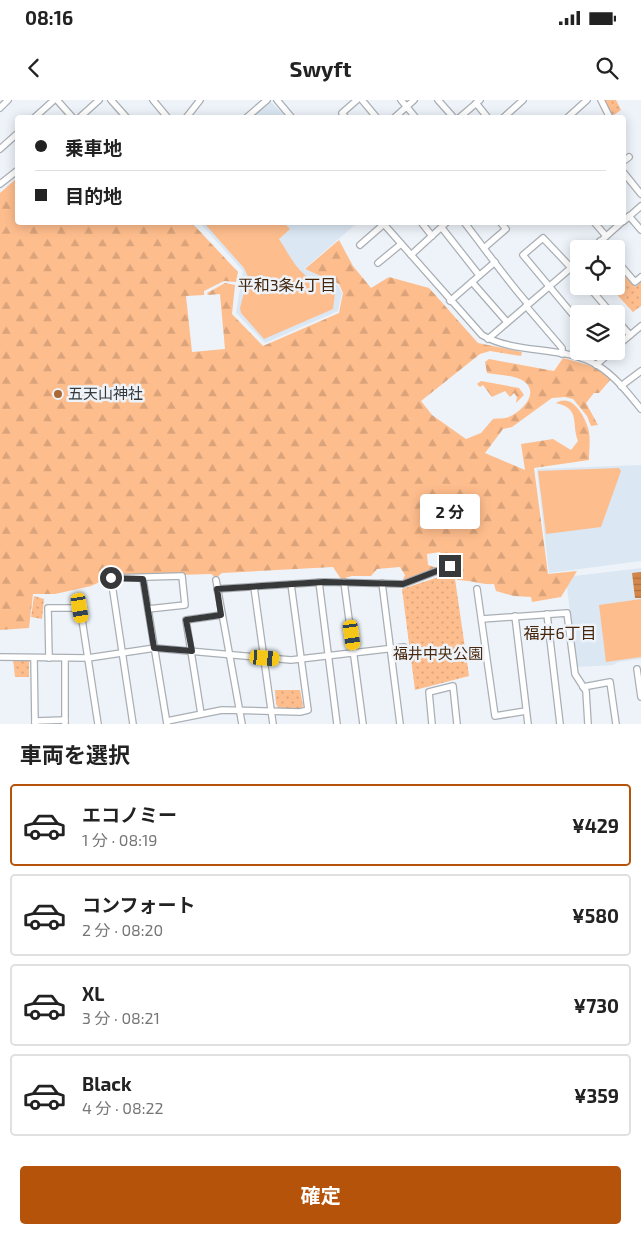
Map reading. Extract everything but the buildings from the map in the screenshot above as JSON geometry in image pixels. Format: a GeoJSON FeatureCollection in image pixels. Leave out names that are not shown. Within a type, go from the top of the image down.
{"type":"FeatureCollection","features":[{"type":"Feature","properties":{"kind":"street"},"geometry":{"type":"LineString","coordinates":[[0,108],[8,100]]}},
{"type":"Feature","properties":{"kind":"street"},"geometry":{"type":"LineString","coordinates":[[38,115],[55,100],[70,115]]}},
{"type":"Feature","properties":{"kind":"street"},"geometry":{"type":"LineString","coordinates":[[82,115],[99,100]]}},
{"type":"Feature","properties":{"kind":"street"},"geometry":{"type":"LineString","coordinates":[[111,100],[124,115]]}},
{"type":"Feature","properties":{"kind":"street"},"geometry":{"type":"LineString","coordinates":[[153,100],[166,115]]}},
{"type":"Feature","properties":{"kind":"street"},"geometry":{"type":"LineString","coordinates":[[188,115],[200,100]]}},
{"type":"Feature","properties":{"kind":"street"},"geometry":{"type":"LineString","coordinates":[[250,115],[267,100]]}},
{"type":"Feature","properties":{"kind":"street"},"geometry":{"type":"LineString","coordinates":[[277,100],[290,115]]}},
{"type":"Feature","properties":{"kind":"street"},"geometry":{"type":"LineString","coordinates":[[344,115],[342,113],[357,100]]}},
{"type":"Feature","properties":{"kind":"street"},"geometry":{"type":"LineString","coordinates":[[362,100],[374,115]]}},
{"type":"Feature","properties":{"kind":"street"},"geometry":{"type":"LineString","coordinates":[[401,100],[414,115]]}},
{"type":"Feature","properties":{"kind":"street"},"geometry":{"type":"LineString","coordinates":[[398,115],[414,100]]}},
{"type":"Feature","properties":{"kind":"street"},"geometry":{"type":"LineString","coordinates":[[438,100],[451,115]]}},
{"type":"Feature","properties":{"kind":"street"},"geometry":{"type":"LineString","coordinates":[[506,115],[523,100]]}},
{"type":"Feature","properties":{"kind":"street"},"geometry":{"type":"LineString","coordinates":[[573,115],[588,100]]}},
{"type":"Feature","properties":{"kind":"street"},"geometry":{"type":"LineString","coordinates":[[601,100],[608,115]]}},
{"type":"Feature","properties":{"kind":"street"},"geometry":{"type":"LineString","coordinates":[[463,115],[478,102],[486,115]]}},
{"type":"Feature","properties":{"kind":"street"},"geometry":{"type":"LineString","coordinates":[[0,149],[15,136]]}},
{"type":"Feature","properties":{"kind":"street"},"geometry":{"type":"LineString","coordinates":[[0,184],[15,172]]}},
{"type":"Feature","properties":{"kind":"street"},"geometry":{"type":"LineString","coordinates":[[626,175],[641,194]]}},
{"type":"Feature","properties":{"kind":"street"},"geometry":{"type":"LineString","coordinates":[[626,218],[641,206]]}},
{"type":"Feature","properties":{"kind":"street"},"geometry":{"type":"LineString","coordinates":[[626,220],[641,230]]}},
{"type":"Feature","properties":{"kind":"street"},"geometry":{"type":"LineString","coordinates":[[360,245],[381,225]]}},
{"type":"Feature","properties":{"kind":"street"},"geometry":{"type":"LineString","coordinates":[[385,225],[475,330],[488,339],[562,354],[596,365],[611,375],[641,409]]}},
{"type":"Feature","properties":{"kind":"street"},"geometry":{"type":"LineString","coordinates":[[423,225],[432,236]]}},
{"type":"Feature","properties":{"kind":"street"},"geometry":{"type":"LineString","coordinates":[[411,256],[444,225]]}},
{"type":"Feature","properties":{"kind":"street"},"geometry":{"type":"LineString","coordinates":[[466,225],[495,262],[500,273],[562,348],[562,354]]}},
{"type":"Feature","properties":{"kind":"street"},"geometry":{"type":"LineString","coordinates":[[484,248],[506,229],[503,225]]}},
{"type":"Feature","properties":{"kind":"street"},"geometry":{"type":"LineString","coordinates":[[597,225],[606,236]]}},
{"type":"Feature","properties":{"kind":"street"},"geometry":{"type":"LineString","coordinates":[[601,240],[618,225]]}},
{"type":"Feature","properties":{"kind":"street"},"geometry":{"type":"LineString","coordinates":[[442,228],[479,275]]}},
{"type":"Feature","properties":{"kind":"street"},"geometry":{"type":"LineString","coordinates":[[570,267],[543,238],[524,255],[570,311]]}},
{"type":"Feature","properties":{"kind":"street"},"geometry":{"type":"LineString","coordinates":[[378,263],[401,244]]}},
{"type":"Feature","properties":{"kind":"street"},"geometry":{"type":"LineString","coordinates":[[450,301],[495,262]]}},
{"type":"Feature","properties":{"kind":"street"},"geometry":{"type":"LineString","coordinates":[[488,339],[570,269]]}},
{"type":"Feature","properties":{"kind":"street"},"geometry":{"type":"LineString","coordinates":[[625,270],[635,282],[641,278]]}},
{"type":"Feature","properties":{"kind":"street"},"geometry":{"type":"LineString","coordinates":[[472,282],[507,322]]}},
{"type":"Feature","properties":{"kind":"street"},"geometry":{"type":"LineString","coordinates":[[596,295],[604,305]]}},
{"type":"Feature","properties":{"kind":"street"},"geometry":{"type":"LineString","coordinates":[[625,339],[641,326]]}},
{"type":"Feature","properties":{"kind":"street"},"geometry":{"type":"LineString","coordinates":[[625,329],[630,335]]}},
{"type":"Feature","properties":{"kind":"street"},"geometry":{"type":"LineString","coordinates":[[596,365],[602,360]]}},
{"type":"Feature","properties":{"kind":"street"},"geometry":{"type":"LineString","coordinates":[[621,386],[641,371]]}},
{"type":"Feature","properties":{"kind":"street"},"geometry":{"type":"LineString","coordinates":[[217,589],[319,582],[403,584],[450,566]]}},
{"type":"Feature","properties":{"kind":"street"},"geometry":{"type":"LineString","coordinates":[[133,724],[111,578],[143,579],[182,576],[185,604],[148,609]]}},
{"type":"Feature","properties":{"kind":"street"},"geometry":{"type":"LineString","coordinates":[[143,579],[167,723],[222,710],[271,712],[308,710],[291,584]]}},
{"type":"Feature","properties":{"kind":"street"},"geometry":{"type":"LineString","coordinates":[[216,580],[227,655],[241,711],[242,724]]}},
{"type":"Feature","properties":{"kind":"street"},"geometry":{"type":"LineString","coordinates":[[319,582],[337,724]]}},
{"type":"Feature","properties":{"kind":"street"},"geometry":{"type":"LineString","coordinates":[[344,582],[363,724]]}},
{"type":"Feature","properties":{"kind":"street"},"geometry":{"type":"LineString","coordinates":[[382,583],[400,724]]}},
{"type":"Feature","properties":{"kind":"street"},"geometry":{"type":"LineString","coordinates":[[254,587],[273,724]]}},
{"type":"Feature","properties":{"kind":"street"},"geometry":{"type":"LineString","coordinates":[[477,589],[495,716],[526,711]]}},
{"type":"Feature","properties":{"kind":"street"},"geometry":{"type":"LineString","coordinates":[[79,600],[98,724]]}},
{"type":"Feature","properties":{"kind":"street"},"geometry":{"type":"LineString","coordinates":[[49,658],[48,608],[80,608]]}},
{"type":"Feature","properties":{"kind":"street"},"geometry":{"type":"LineString","coordinates":[[482,619],[567,613],[574,674],[586,691],[588,724]]}},
{"type":"Feature","properties":{"kind":"street"},"geometry":{"type":"LineString","coordinates":[[547,614],[560,724]]}},
{"type":"Feature","properties":{"kind":"street"},"geometry":{"type":"LineString","coordinates":[[201,714],[186,620],[221,615]]}},
{"type":"Feature","properties":{"kind":"street"},"geometry":{"type":"LineString","coordinates":[[515,616],[528,724]]}},
{"type":"Feature","properties":{"kind":"street"},"geometry":{"type":"LineString","coordinates":[[0,657],[88,658],[154,648],[265,658],[301,659],[404,647]]}},
{"type":"Feature","properties":{"kind":"street"},"geometry":{"type":"LineString","coordinates":[[34,658],[35,722],[65,722],[65,658]]}},
{"type":"Feature","properties":{"kind":"street"},"geometry":{"type":"LineString","coordinates":[[637,668],[641,697]]}},
{"type":"Feature","properties":{"kind":"street"},"geometry":{"type":"LineString","coordinates":[[583,687],[610,682],[616,724]]}},
{"type":"Feature","properties":{"kind":"street"},"geometry":{"type":"LineString","coordinates":[[432,724],[429,692],[453,686],[457,724]]}},
{"type":"Feature","properties":{"kind":"shaded area"},"geometry":{"type":"Polygon","coordinates":[[[269,100],[284,115],[253,115],[269,100]]]}},
{"type":"Feature","properties":{"kind":"shaded area"},"geometry":{"type":"Polygon","coordinates":[[[202,225],[355,225],[304,269],[325,276],[338,285],[342,293],[338,311],[265,343],[236,313],[243,271],[202,225]]]}},
{"type":"Feature","properties":{"kind":"shaded area"},"geometry":{"type":"Polygon","coordinates":[[[641,465],[641,561],[549,573],[537,469],[641,465]]]}},
{"type":"Feature","properties":{"kind":"shaded area"},"geometry":{"type":"Polygon","coordinates":[[[641,568],[641,659],[618,662],[613,665],[576,667],[566,577],[641,568]]]}},
{"type":"Feature","properties":{"kind":"shaded area"},"geometry":{"type":"Polygon","coordinates":[[[641,572],[641,598],[635,598],[632,573],[641,572]]]}},
{"type":"Feature","properties":{"kind":"green space"},"geometry":{"type":"Polygon","coordinates":[[[604,100],[616,100],[621,110],[614,115],[610,115],[604,100]]]}},
{"type":"Feature","properties":{"kind":"green space"},"geometry":{"type":"Polygon","coordinates":[[[15,180],[15,225],[194,225],[238,272],[236,282],[224,281],[204,291],[204,295],[186,296],[192,352],[225,349],[220,294],[208,295],[207,293],[225,283],[235,285],[232,314],[263,346],[339,313],[343,293],[339,284],[305,269],[339,240],[353,266],[371,288],[389,277],[429,288],[478,343],[522,352],[521,356],[490,351],[480,354],[421,401],[432,415],[466,439],[481,433],[493,419],[507,418],[513,415],[522,408],[529,398],[529,387],[525,382],[512,377],[487,373],[485,362],[489,359],[554,371],[563,358],[588,365],[601,371],[611,379],[599,393],[594,393],[586,403],[598,425],[591,426],[587,416],[573,399],[565,397],[552,398],[512,427],[503,429],[485,453],[525,470],[521,444],[553,439],[571,450],[578,441],[572,413],[569,409],[556,403],[567,401],[572,403],[584,417],[589,435],[589,460],[534,468],[548,574],[577,571],[561,597],[532,602],[531,597],[514,596],[496,591],[494,584],[457,580],[452,561],[442,560],[440,552],[427,554],[428,565],[440,569],[402,582],[405,575],[400,567],[377,569],[371,576],[352,576],[341,579],[333,567],[222,573],[216,578],[211,574],[110,577],[91,586],[55,594],[33,594],[29,628],[0,630],[0,193],[15,180]]]}},
{"type":"Feature","properties":{"kind":"green space"},"geometry":{"type":"Polygon","coordinates":[[[206,225],[286,225],[290,229],[279,239],[301,271],[309,278],[323,283],[335,293],[333,309],[264,339],[241,313],[240,308],[248,277],[244,268],[206,225]]]}},
{"type":"Feature","properties":{"kind":"green space"},"geometry":{"type":"Polygon","coordinates":[[[625,276],[635,287],[641,282],[641,306],[633,312],[617,295],[625,295],[625,276]]]}},
{"type":"Feature","properties":{"kind":"green space"},"geometry":{"type":"Polygon","coordinates":[[[481,381],[519,388],[524,395],[516,403],[517,397],[514,393],[510,397],[505,391],[492,397],[483,385],[480,387],[477,384],[481,381]]]}},
{"type":"Feature","properties":{"kind":"green space"},"geometry":{"type":"Polygon","coordinates":[[[619,468],[621,471],[601,527],[546,534],[538,471],[619,468]]]}},
{"type":"Feature","properties":{"kind":"green space","name":"福井中央公園"},"geometry":{"type":"Polygon","coordinates":[[[454,572],[469,676],[415,690],[402,589],[454,572]]]}},
{"type":"Feature","properties":{"kind":"green space"},"geometry":{"type":"Polygon","coordinates":[[[34,596],[44,599],[42,619],[31,617],[34,596]]]}},
{"type":"Feature","properties":{"kind":"green space"},"geometry":{"type":"Polygon","coordinates":[[[641,599],[641,657],[606,662],[599,605],[641,599]]]}},
{"type":"Feature","properties":{"kind":"green space"},"geometry":{"type":"Polygon","coordinates":[[[13,659],[29,661],[29,677],[15,677],[13,659]]]}},
{"type":"Feature","properties":{"kind":"green space"},"geometry":{"type":"Polygon","coordinates":[[[275,690],[300,690],[303,706],[300,709],[279,709],[276,704],[275,690]]]}},
{"type":"Feature","properties":{"kind":"place","name":"五天山神社"},"geometry":{"type":"Point","coordinates":[58,394]}},
{"type":"Feature","properties":{"kind":"district","name":"平和3条4丁目"},"geometry":{"type":"Point","coordinates":[287,285]}},
{"type":"Feature","properties":{"kind":"district","name":"福井6丁目"},"geometry":{"type":"Point","coordinates":[560,633]}},
{"type":"Feature","properties":{"kind":"route"},"geometry":{"type":"LineString","coordinates":[[111,578],[143,579],[154,648],[192,651],[186,620],[221,615],[217,589],[324,582],[403,584],[450,566]]}}]}
